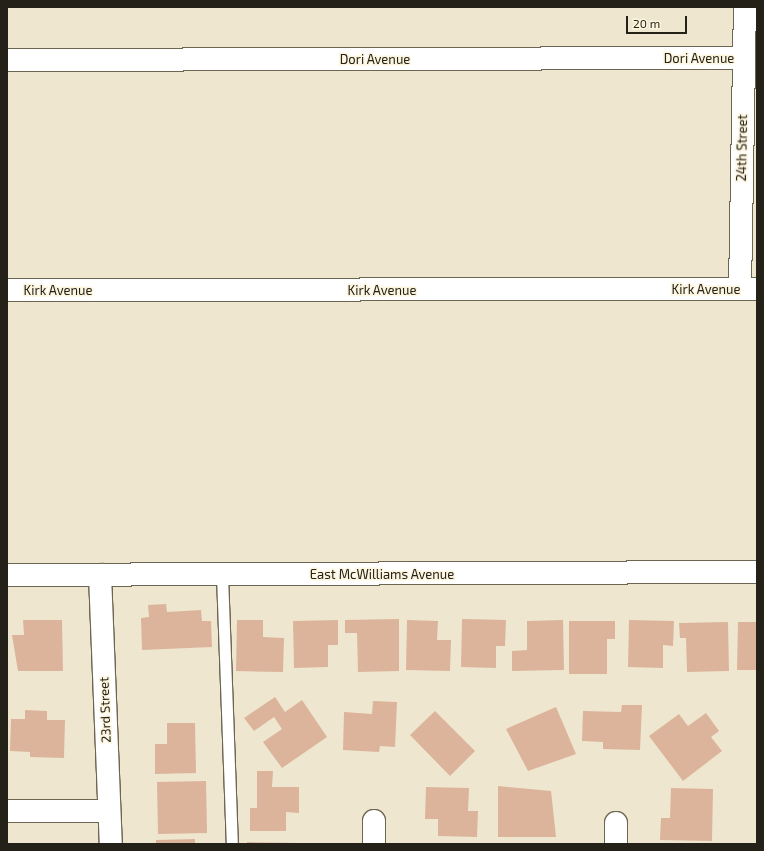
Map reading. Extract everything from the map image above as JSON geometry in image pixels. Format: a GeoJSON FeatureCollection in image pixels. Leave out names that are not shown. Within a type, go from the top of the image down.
{"type":"FeatureCollection","features":[{"type":"Feature","properties":{"kind":"street","name":"24th Street"},"geometry":{"type":"LineString","coordinates":[[745,7],[744,58],[749,289]]}},
{"type":"Feature","properties":{"kind":"street","name":"Dori Avenue"},"geometry":{"type":"LineString","coordinates":[[7,60],[744,58]]}},
{"type":"Feature","properties":{"kind":"street","name":"Kirk Avenue"},"geometry":{"type":"LineString","coordinates":[[7,290],[749,289]]}},
{"type":"Feature","properties":{"kind":"street","name":"East McWilliams Avenue"},"geometry":{"type":"LineString","coordinates":[[7,575],[222,576],[757,572]]}},
{"type":"Feature","properties":{"kind":"street","name":"23rd Street"},"geometry":{"type":"LineString","coordinates":[[100,575],[110,844]]}},
{"type":"Feature","properties":{"kind":"street"},"geometry":{"type":"LineString","coordinates":[[7,811],[109,811]]}},
{"type":"Feature","properties":{"kind":"street"},"geometry":{"type":"LineString","coordinates":[[374,821],[374,844]]}},
{"type":"Feature","properties":{"kind":"street"},"geometry":{"type":"LineString","coordinates":[[616,823],[616,844]]}},
{"type":"Feature","properties":{"kind":"lane"},"geometry":{"type":"LineString","coordinates":[[222,576],[232,844]]}},
{"type":"Feature","properties":{"kind":"building"},"geometry":{"type":"Polygon","coordinates":[[[166,604],[167,612],[201,610],[202,621],[211,621],[212,647],[142,650],[141,618],[149,617],[148,605],[166,604]]]}},
{"type":"Feature","properties":{"kind":"building"},"geometry":{"type":"Polygon","coordinates":[[[399,619],[399,671],[358,672],[357,633],[345,633],[345,620],[399,619]]]}},
{"type":"Feature","properties":{"kind":"building"},"geometry":{"type":"Polygon","coordinates":[[[462,619],[506,620],[505,646],[496,646],[496,668],[461,667],[462,619]]]}},
{"type":"Feature","properties":{"kind":"building"},"geometry":{"type":"Polygon","coordinates":[[[23,620],[62,620],[63,671],[18,671],[12,635],[24,635],[23,620]]]}},
{"type":"Feature","properties":{"kind":"building"},"geometry":{"type":"Polygon","coordinates":[[[237,620],[263,620],[263,637],[284,638],[283,672],[236,671],[237,620]]]}},
{"type":"Feature","properties":{"kind":"building"},"geometry":{"type":"Polygon","coordinates":[[[338,620],[338,645],[328,645],[328,667],[294,668],[293,621],[338,620]]]}},
{"type":"Feature","properties":{"kind":"building"},"geometry":{"type":"Polygon","coordinates":[[[407,620],[438,621],[437,640],[451,640],[450,671],[406,670],[407,620]]]}},
{"type":"Feature","properties":{"kind":"building"},"geometry":{"type":"Polygon","coordinates":[[[563,620],[564,670],[512,671],[512,651],[527,650],[527,621],[563,620]]]}},
{"type":"Feature","properties":{"kind":"building"},"geometry":{"type":"Polygon","coordinates":[[[629,620],[674,621],[673,646],[663,645],[663,668],[628,667],[629,620]]]}},
{"type":"Feature","properties":{"kind":"building"},"geometry":{"type":"Polygon","coordinates":[[[569,621],[615,621],[615,639],[607,639],[607,674],[569,674],[569,621]]]}},
{"type":"Feature","properties":{"kind":"building"},"geometry":{"type":"Polygon","coordinates":[[[728,622],[729,671],[687,672],[686,638],[680,638],[679,623],[728,622]]]}},
{"type":"Feature","properties":{"kind":"building"},"geometry":{"type":"Polygon","coordinates":[[[738,622],[757,622],[757,670],[737,670],[738,622]]]}},
{"type":"Feature","properties":{"kind":"building"},"geometry":{"type":"Polygon","coordinates":[[[275,697],[285,712],[302,700],[327,737],[282,768],[263,742],[282,729],[274,717],[254,731],[244,718],[275,697]]]}},
{"type":"Feature","properties":{"kind":"building"},"geometry":{"type":"Polygon","coordinates":[[[373,701],[397,702],[395,747],[380,746],[379,752],[343,750],[344,712],[372,714],[373,701]]]}},
{"type":"Feature","properties":{"kind":"building"},"geometry":{"type":"Polygon","coordinates":[[[622,705],[642,705],[640,750],[603,749],[603,742],[582,741],[583,711],[621,712],[622,705]]]}},
{"type":"Feature","properties":{"kind":"building"},"geometry":{"type":"Polygon","coordinates":[[[556,707],[576,754],[528,771],[506,729],[556,707]]]}},
{"type":"Feature","properties":{"kind":"building"},"geometry":{"type":"Polygon","coordinates":[[[25,710],[47,711],[47,720],[65,720],[64,758],[30,757],[30,752],[10,751],[11,719],[25,719],[25,710]]]}},
{"type":"Feature","properties":{"kind":"building"},"geometry":{"type":"Polygon","coordinates":[[[435,711],[475,751],[450,776],[410,735],[435,711]]]}},
{"type":"Feature","properties":{"kind":"building"},"geometry":{"type":"Polygon","coordinates":[[[706,713],[719,731],[711,737],[722,751],[683,781],[649,736],[679,714],[688,726],[706,713]]]}},
{"type":"Feature","properties":{"kind":"building"},"geometry":{"type":"Polygon","coordinates":[[[167,723],[195,723],[196,773],[155,774],[155,744],[167,744],[167,723]]]}},
{"type":"Feature","properties":{"kind":"building"},"geometry":{"type":"Polygon","coordinates":[[[257,771],[273,771],[272,787],[299,787],[299,813],[286,812],[286,831],[250,831],[250,808],[257,808],[257,771]]]}},
{"type":"Feature","properties":{"kind":"building"},"geometry":{"type":"Polygon","coordinates":[[[206,781],[207,833],[158,834],[157,782],[206,781]]]}},
{"type":"Feature","properties":{"kind":"building"},"geometry":{"type":"Polygon","coordinates":[[[498,786],[551,791],[556,837],[498,837],[498,786]]]}},
{"type":"Feature","properties":{"kind":"building"},"geometry":{"type":"Polygon","coordinates":[[[426,787],[469,788],[468,811],[478,811],[477,837],[438,836],[438,819],[425,819],[426,787]]]}},
{"type":"Feature","properties":{"kind":"building"},"geometry":{"type":"Polygon","coordinates":[[[671,788],[713,789],[712,841],[660,840],[661,818],[670,818],[671,788]]]}},
{"type":"Feature","properties":{"kind":"building"},"geometry":{"type":"Polygon","coordinates":[[[195,839],[195,844],[156,844],[156,840],[195,839]]]}},
{"type":"Feature","properties":{"kind":"building"},"geometry":{"type":"Polygon","coordinates":[[[247,842],[301,843],[301,844],[247,844],[247,842]]]}}]}
